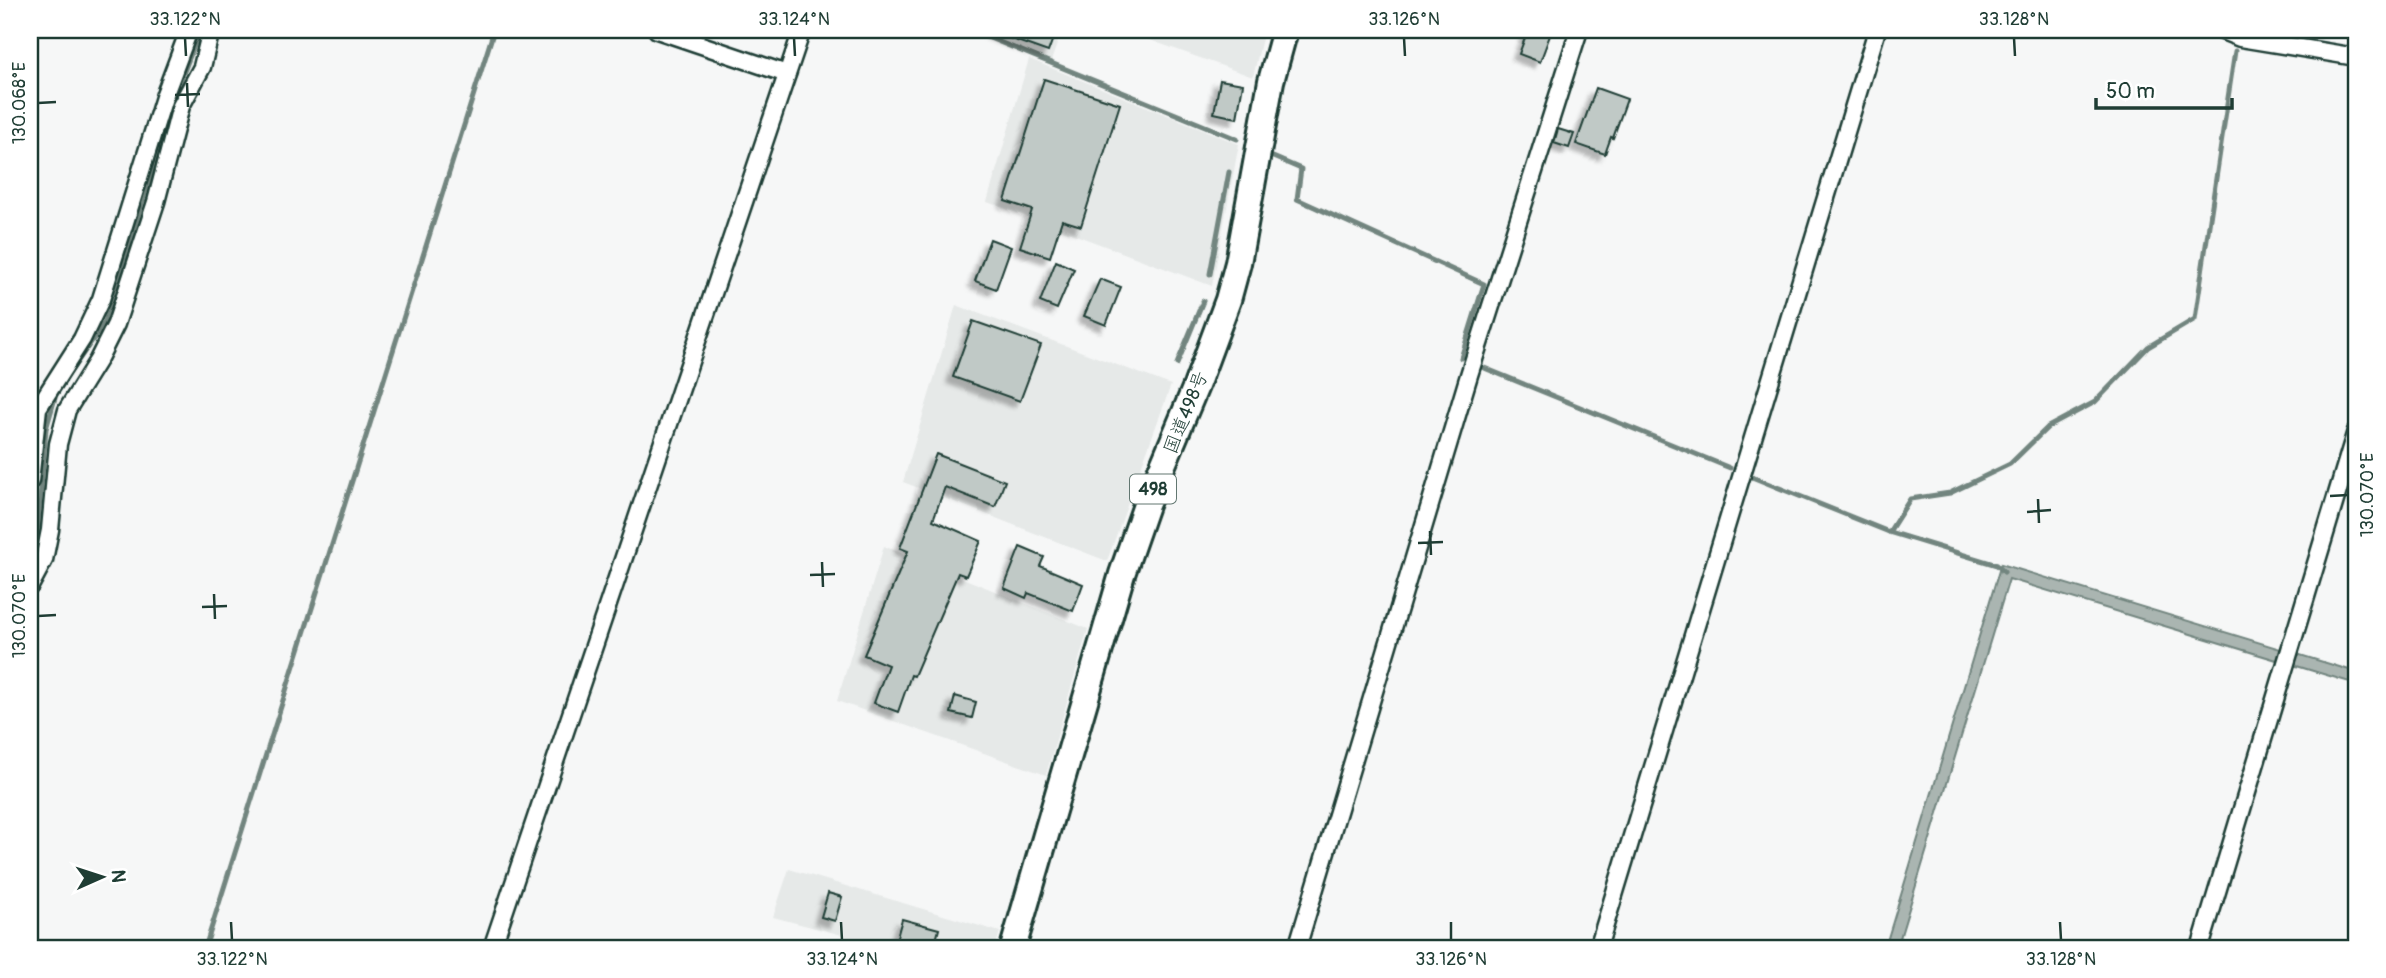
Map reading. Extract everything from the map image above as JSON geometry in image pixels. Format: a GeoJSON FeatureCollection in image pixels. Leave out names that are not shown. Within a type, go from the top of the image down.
{"type":"FeatureCollection","features":[{"type":"Feature","properties":{"kind":"highway","name":"国道498号"},"geometry":{"type":"LineString","coordinates":[[1013,948],[1122,574],[1146,505],[1196,386],[1228,300],[1238,263],[1271,81],[1284,30]]}},
{"type":"Feature","properties":{"kind":"street"},"geometry":{"type":"LineString","coordinates":[[30,481],[38,408],[82,339],[101,299],[165,94],[189,30]]}},
{"type":"Feature","properties":{"kind":"street"},"geometry":{"type":"LineString","coordinates":[[30,586],[44,560],[50,530],[58,444],[67,410],[99,360],[116,324],[156,202],[181,107],[202,67],[211,30]]}},
{"type":"Feature","properties":{"kind":"street"},"geometry":{"type":"LineString","coordinates":[[657,30],[787,74]]}},
{"type":"Feature","properties":{"kind":"street"},"geometry":{"type":"LineString","coordinates":[[492,948],[802,30]]}},
{"type":"Feature","properties":{"kind":"street"},"geometry":{"type":"LineString","coordinates":[[1297,948],[1469,375],[1579,30]]}},
{"type":"Feature","properties":{"kind":"street"},"geometry":{"type":"LineString","coordinates":[[1598,948],[1877,30]]}},
{"type":"Feature","properties":{"kind":"street"},"geometry":{"type":"LineString","coordinates":[[2220,30],[2240,38],[2356,57]]}},
{"type":"Feature","properties":{"kind":"street"},"geometry":{"type":"LineString","coordinates":[[2200,948],[2356,431]]}},
{"type":"Feature","properties":{"kind":"shaded area"},"geometry":{"type":"Polygon","coordinates":[[[973,30],[1062,30],[1051,61],[973,30]]]}},
{"type":"Feature","properties":{"kind":"shaded area"},"geometry":{"type":"Polygon","coordinates":[[[1122,30],[1264,30],[1253,77],[1122,30]]]}},
{"type":"Feature","properties":{"kind":"shaded area"},"geometry":{"type":"Polygon","coordinates":[[[1029,59],[1239,144],[1212,286],[987,202],[1029,59]]]}},
{"type":"Feature","properties":{"kind":"shaded area"},"geometry":{"type":"Polygon","coordinates":[[[956,305],[1171,385],[1107,561],[903,482],[956,305]]]}},
{"type":"Feature","properties":{"kind":"shaded area"},"geometry":{"type":"Polygon","coordinates":[[[884,546],[1088,629],[1046,775],[837,701],[884,546]]]}},
{"type":"Feature","properties":{"kind":"shaded area"},"geometry":{"type":"Polygon","coordinates":[[[2001,564],[2356,672],[2356,684],[2009,579],[1897,948],[1885,948],[2001,564]]]}},
{"type":"Feature","properties":{"kind":"shaded area"},"geometry":{"type":"Polygon","coordinates":[[[789,869],[1000,932],[995,948],[842,948],[846,936],[773,917],[789,869]]]}},
{"type":"Feature","properties":{"kind":"building"},"geometry":{"type":"Polygon","coordinates":[[[1056,30],[1048,52],[992,32],[1056,30]]]}},
{"type":"Feature","properties":{"kind":"building"},"geometry":{"type":"Polygon","coordinates":[[[1528,30],[1552,30],[1540,62],[1519,54],[1528,30]]]}},
{"type":"Feature","properties":{"kind":"building"},"geometry":{"type":"Polygon","coordinates":[[[1044,79],[1120,104],[1081,226],[1062,220],[1050,257],[1020,247],[1032,210],[1005,201],[1044,79]]]}},
{"type":"Feature","properties":{"kind":"building"},"geometry":{"type":"Polygon","coordinates":[[[1220,80],[1243,84],[1237,118],[1214,113],[1220,80]]]}},
{"type":"Feature","properties":{"kind":"building"},"geometry":{"type":"Polygon","coordinates":[[[1596,88],[1627,99],[1605,154],[1576,144],[1596,88]]]}},
{"type":"Feature","properties":{"kind":"building"},"geometry":{"type":"Polygon","coordinates":[[[1558,129],[1574,134],[1569,148],[1554,143],[1558,129]]]}},
{"type":"Feature","properties":{"kind":"building"},"geometry":{"type":"Polygon","coordinates":[[[990,239],[1011,247],[996,289],[975,281],[990,239]]]}},
{"type":"Feature","properties":{"kind":"building"},"geometry":{"type":"Polygon","coordinates":[[[1056,261],[1074,269],[1057,309],[1040,302],[1056,261]]]}},
{"type":"Feature","properties":{"kind":"building"},"geometry":{"type":"Polygon","coordinates":[[[1100,279],[1121,287],[1106,325],[1084,316],[1100,279]]]}},
{"type":"Feature","properties":{"kind":"building"},"geometry":{"type":"Polygon","coordinates":[[[973,321],[1041,345],[1020,401],[953,377],[973,321]]]}},
{"type":"Feature","properties":{"kind":"building"},"geometry":{"type":"Polygon","coordinates":[[[936,454],[1005,481],[995,507],[945,487],[933,520],[981,541],[966,576],[958,573],[914,676],[911,675],[898,712],[874,703],[888,665],[864,655],[908,551],[900,548],[936,454]]]}},
{"type":"Feature","properties":{"kind":"building"},"geometry":{"type":"Polygon","coordinates":[[[1020,547],[1044,557],[1040,566],[1083,584],[1073,611],[1028,593],[1026,598],[1004,588],[1020,547]]]}},
{"type":"Feature","properties":{"kind":"building"},"geometry":{"type":"Polygon","coordinates":[[[955,696],[976,702],[972,718],[951,713],[955,696]]]}},
{"type":"Feature","properties":{"kind":"building"},"geometry":{"type":"Polygon","coordinates":[[[828,893],[842,897],[835,921],[821,917],[828,893]]]}},
{"type":"Feature","properties":{"kind":"building"},"geometry":{"type":"Polygon","coordinates":[[[902,919],[939,929],[934,948],[894,948],[902,919]]]}},
{"type":"Feature","properties":{"kind":"waterway"},"geometry":{"type":"LineString","coordinates":[[30,558],[37,533],[46,429],[57,391],[105,322],[179,84],[200,30]]}},
{"type":"Feature","properties":{"kind":"waterway"},"geometry":{"type":"LineString","coordinates":[[205,948],[494,30]]}},
{"type":"Feature","properties":{"kind":"waterway"},"geometry":{"type":"LineString","coordinates":[[970,30],[1237,139]]}},
{"type":"Feature","properties":{"kind":"waterway"},"geometry":{"type":"LineString","coordinates":[[1889,532],[1910,499],[1950,493],[2010,464],[2048,427],[2095,402],[2148,347],[2195,319],[2235,51]]}},
{"type":"Feature","properties":{"kind":"waterway"},"geometry":{"type":"LineString","coordinates":[[1273,157],[1301,169],[1297,199],[1484,284],[1461,358]]}},
{"type":"Feature","properties":{"kind":"waterway"},"geometry":{"type":"LineString","coordinates":[[1210,274],[1229,172]]}},
{"type":"Feature","properties":{"kind":"waterway"},"geometry":{"type":"LineString","coordinates":[[1177,364],[1203,301]]}},
{"type":"Feature","properties":{"kind":"waterway"},"geometry":{"type":"LineString","coordinates":[[1482,367],[1730,468]]}},
{"type":"Feature","properties":{"kind":"waterway"},"geometry":{"type":"LineString","coordinates":[[1752,477],[1889,532],[1997,565],[2004,572]]}}]}
